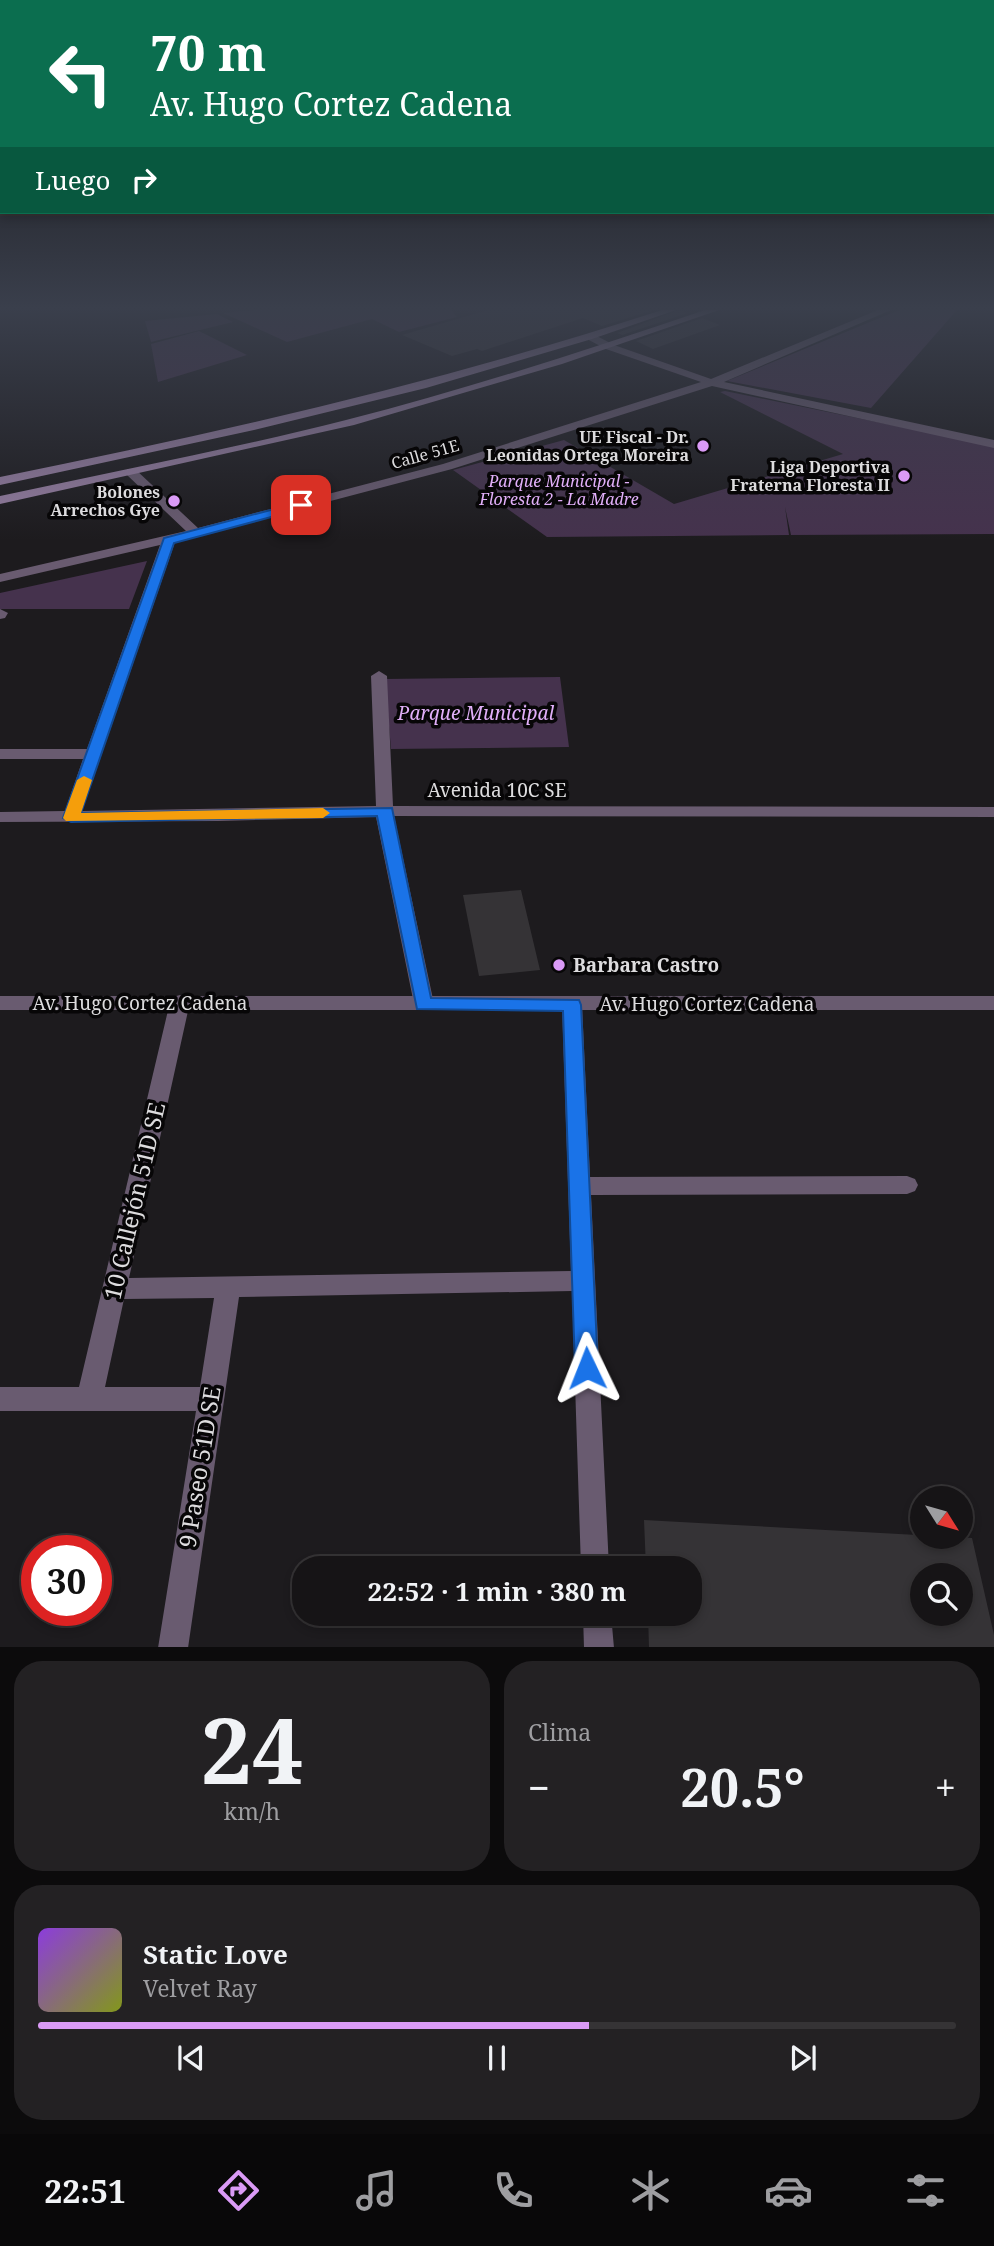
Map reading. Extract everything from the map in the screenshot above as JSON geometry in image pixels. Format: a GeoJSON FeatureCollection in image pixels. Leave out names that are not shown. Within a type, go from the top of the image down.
{"type":"FeatureCollection","features":[{"type":"Feature","properties":{"kind":"main road"},"geometry":{"type":"LineString","coordinates":[[0,481],[246,430],[406,387]]}},
{"type":"Feature","properties":{"kind":"main road"},"geometry":{"type":"LineString","coordinates":[[0,500],[279,440],[399,410],[477,387]]}},
{"type":"Feature","properties":{"kind":"street","name":"Calle 51E"},"geometry":{"type":"LineString","coordinates":[[0,578],[168,541],[538,438],[698,387]]}},
{"type":"Feature","properties":{"kind":"street"},"geometry":{"type":"LineString","coordinates":[[728,387],[994,444]]}},
{"type":"Feature","properties":{"kind":"street"},"geometry":{"type":"LineString","coordinates":[[131,472],[196,533]]}},
{"type":"Feature","properties":{"kind":"street"},"geometry":{"type":"LineString","coordinates":[[71,818],[168,541]]}},
{"type":"Feature","properties":{"kind":"street"},"geometry":{"type":"LineString","coordinates":[[379,676],[385,817],[424,1004]]}},
{"type":"Feature","properties":{"kind":"street"},"geometry":{"type":"LineString","coordinates":[[0,754],[94,754]]}},
{"type":"Feature","properties":{"kind":"street","name":"Avenida 10C SE"},"geometry":{"type":"LineString","coordinates":[[0,817],[71,818],[386,811],[994,812]]}},
{"type":"Feature","properties":{"kind":"street","name":"10 Callejón 51D SE"},"geometry":{"type":"LineString","coordinates":[[89,1400],[180,1002]]}},
{"type":"Feature","properties":{"kind":"street","name":"Av. Hugo Cortez Cadena"},"geometry":{"type":"LineString","coordinates":[[0,1003],[994,1003]]}},
{"type":"Feature","properties":{"kind":"street"},"geometry":{"type":"LineString","coordinates":[[572,1005],[594,1556]]}},
{"type":"Feature","properties":{"kind":"street"},"geometry":{"type":"LineString","coordinates":[[579,1186],[906,1185]]}},
{"type":"Feature","properties":{"kind":"street"},"geometry":{"type":"LineString","coordinates":[[114,1289],[583,1281]]}},
{"type":"Feature","properties":{"kind":"street","name":"9 Paseo 51D SE"},"geometry":{"type":"LineString","coordinates":[[173,1647],[228,1287]]}},
{"type":"Feature","properties":{"kind":"street"},"geometry":{"type":"LineString","coordinates":[[0,1399],[210,1399]]}},
{"type":"Feature","properties":{"kind":"street"},"geometry":{"type":"LineString","coordinates":[[598,1626],[599,1647]]}},
{"type":"Feature","properties":{"kind":"green space"},"geometry":{"type":"Polygon","coordinates":[[[758,387],[890,387],[871,408],[758,387]]]}},
{"type":"Feature","properties":{"kind":"green space","name":"Parque Municipal - Floresta 2 - La Madre"},"geometry":{"type":"Polygon","coordinates":[[[720,392],[994,446],[994,534],[791,535],[785,507],[789,535],[547,537],[453,470],[564,440],[674,504],[843,454],[720,392]]]}},
{"type":"Feature","properties":{"kind":"green space"},"geometry":{"type":"Polygon","coordinates":[[[147,561],[129,609],[0,609],[0,593],[147,561]]]}},
{"type":"Feature","properties":{"kind":"green space","name":"Parque Municipal"},"geometry":{"type":"Polygon","coordinates":[[[560,677],[569,747],[391,749],[385,679],[560,677]]]}},
{"type":"Feature","properties":{"kind":"building"},"geometry":{"type":"Polygon","coordinates":[[[521,890],[540,970],[479,976],[463,895],[521,890]]]}},
{"type":"Feature","properties":{"kind":"building"},"geometry":{"type":"Polygon","coordinates":[[[644,1520],[910,1535],[910,1549],[973,1549],[973,1542],[994,1635],[994,1647],[649,1647],[648,1626],[702,1626],[702,1556],[646,1556],[644,1520]]]}},
{"type":"Feature","properties":{"kind":"slow traffic"},"geometry":{"type":"LineString","coordinates":[[84,780],[71,818],[323,813]]}},
{"type":"Feature","properties":{"kind":"place","name":"UE Fiscal - Dr. Leonidas Ortega Moreira"},"geometry":{"type":"Point","coordinates":[703,446]}},
{"type":"Feature","properties":{"kind":"place","name":"Liga Deportiva Fraterna Floresta II"},"geometry":{"type":"Point","coordinates":[904,476]}},
{"type":"Feature","properties":{"kind":"place","name":"Bolones Arrechos Gye"},"geometry":{"type":"Point","coordinates":[174,501]}},
{"type":"Feature","properties":{"kind":"place","name":"Barbara Castro"},"geometry":{"type":"Point","coordinates":[559,965]}},
{"type":"Feature","properties":{"kind":"route"},"geometry":{"type":"LineString","coordinates":[[301,505],[168,541],[71,818],[386,811],[385,817],[424,1004],[572,1005],[587,1368]]}}]}
